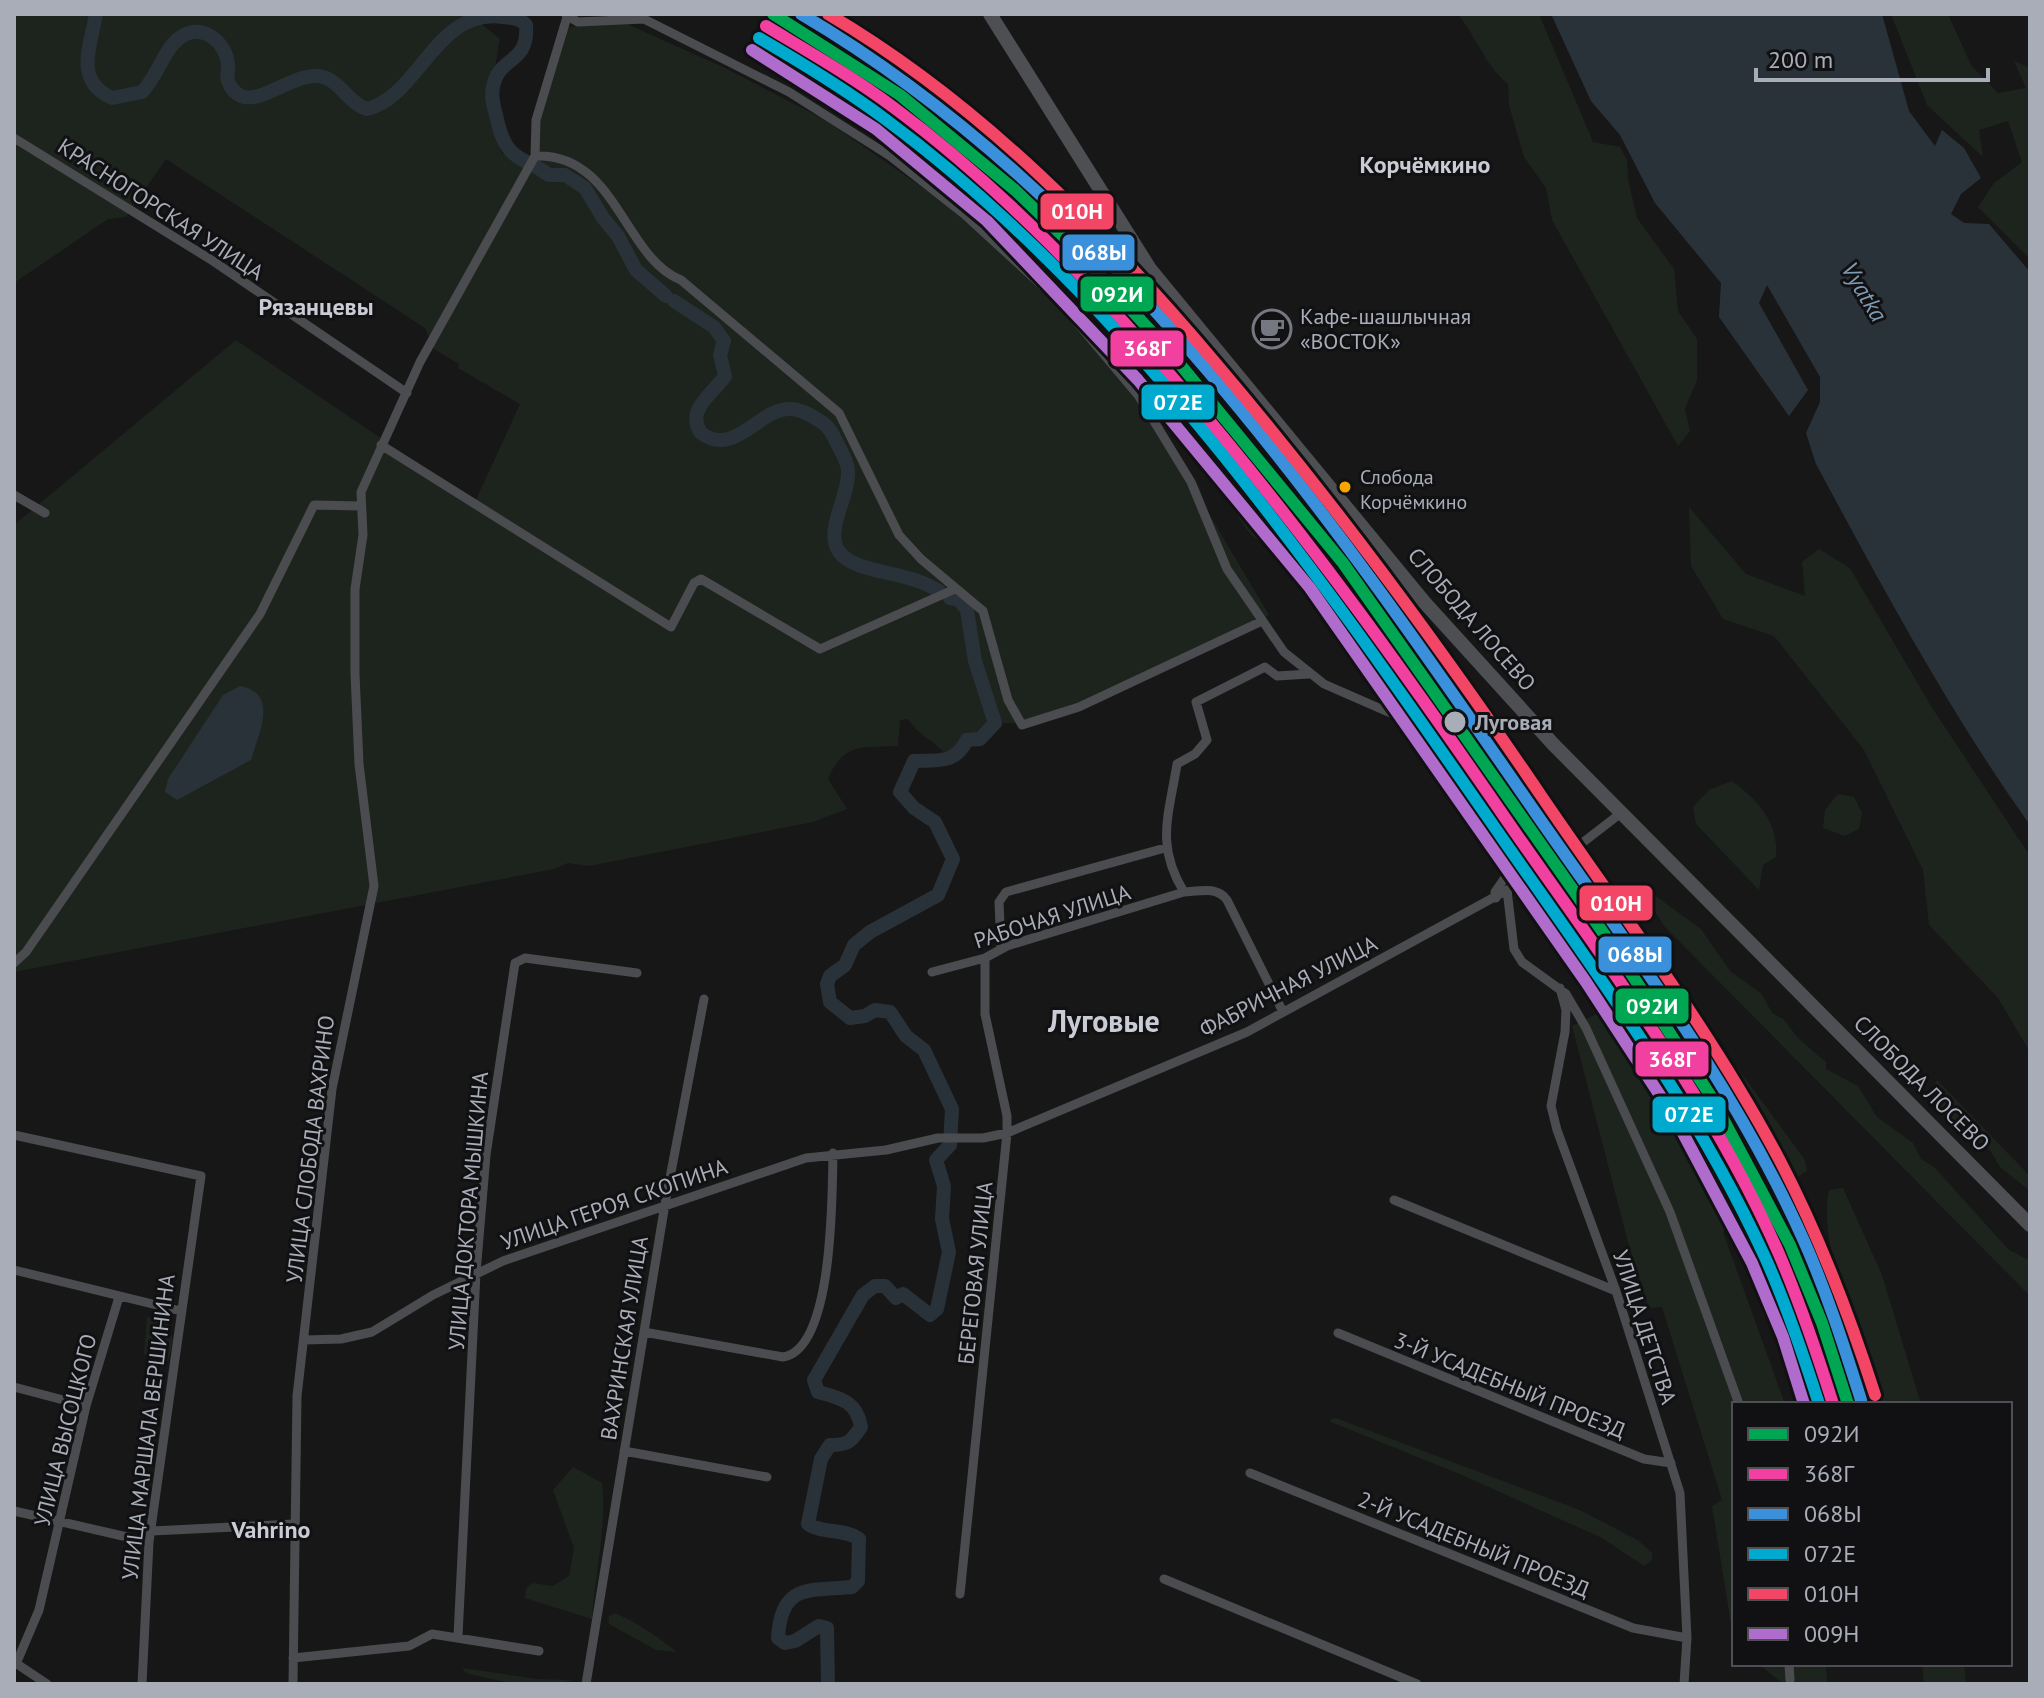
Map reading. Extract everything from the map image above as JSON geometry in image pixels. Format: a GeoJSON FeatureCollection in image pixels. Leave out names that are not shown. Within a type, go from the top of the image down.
{"type":"FeatureCollection","features":[{"type":"Feature","properties":{"kind":"main road","name":"СЛОБОДА ЛОСЕВО"},"geometry":{"type":"LineString","coordinates":[[990,14],[1150,269],[1425,603],[1535,725],[2030,1225]]}},
{"type":"Feature","properties":{"kind":"street"},"geometry":{"type":"LineString","coordinates":[[1260,622],[1079,707],[1022,725],[1008,700],[983,611],[955,589],[899,535],[869,470],[830,402],[681,280],[661,271],[623,213],[596,181],[565,160],[535,156],[536,120],[566,16],[578,22],[644,19],[822,110],[890,156],[964,214],[1060,302],[1138,395],[1191,482],[1224,562],[1260,622],[1284,652],[1324,684],[1443,736],[1455,750],[1519,842],[1518,855],[1495,892],[1496,898]]}},
{"type":"Feature","properties":{"kind":"street","name":"КРАСНОГОРСКАЯ УЛИЦА"},"geometry":{"type":"LineString","coordinates":[[14,138],[213,261],[407,393]]}},
{"type":"Feature","properties":{"kind":"street","name":"УЛИЦА СЛОБОДА ВАХРИНО"},"geometry":{"type":"LineString","coordinates":[[293,1684],[297,1396],[332,1089],[374,886],[357,732],[355,597],[363,535],[361,492],[440,325],[535,156]]}},
{"type":"Feature","properties":{"kind":"street"},"geometry":{"type":"LineString","coordinates":[[381,445],[671,627],[694,583],[701,579],[820,649],[955,589]]}},
{"type":"Feature","properties":{"kind":"street"},"geometry":{"type":"LineString","coordinates":[[14,495],[45,513]]}},
{"type":"Feature","properties":{"kind":"street"},"geometry":{"type":"LineString","coordinates":[[14,963],[26,952],[260,614],[314,505],[361,506]]}},
{"type":"Feature","properties":{"kind":"street"},"geometry":{"type":"LineString","coordinates":[[1184,892],[1171,871],[1165,848],[1177,764],[1195,754],[1207,740],[1196,702],[1265,667],[1277,676],[1309,674]]}},
{"type":"Feature","properties":{"kind":"street","name":"ФАБРИЧНАЯ УЛИЦА"},"geometry":{"type":"LineString","coordinates":[[951,1137],[983,1138],[1007,1133],[1247,1032],[1559,862],[1621,813]]}},
{"type":"Feature","properties":{"kind":"street"},"geometry":{"type":"LineString","coordinates":[[1001,949],[999,902],[1006,892],[1165,848]]}},
{"type":"Feature","properties":{"kind":"street"},"geometry":{"type":"LineString","coordinates":[[1507,890],[1514,949],[1522,962],[1560,988],[1586,1028],[1670,1212],[1738,1402]]}},
{"type":"Feature","properties":{"kind":"street","name":"РАБОЧАЯ УЛИЦА"},"geometry":{"type":"LineString","coordinates":[[932,972],[985,958],[1001,949],[1184,892],[1222,892],[1283,1012]]}},
{"type":"Feature","properties":{"kind":"street","name":"УЛИЦА ДОКТОРА МЫШКИНА"},"geometry":{"type":"LineString","coordinates":[[458,1636],[476,1273],[487,1141],[515,963],[525,958],[637,973]]}},
{"type":"Feature","properties":{"kind":"street","name":"БЕРЕГОВАЯ УЛИЦА"},"geometry":{"type":"LineString","coordinates":[[960,1594],[1007,1133],[1007,1116],[985,1014],[985,958]]}},
{"type":"Feature","properties":{"kind":"street","name":"УЛИЦА ДЕТСТВА"},"geometry":{"type":"LineString","coordinates":[[1560,988],[1566,1010],[1565,1032],[1551,1106],[1616,1291],[1680,1493],[1687,1638],[1684,1684]]}},
{"type":"Feature","properties":{"kind":"street","name":"ВАХРИНСКАЯ УЛИЦА"},"geometry":{"type":"LineString","coordinates":[[586,1684],[665,1204],[704,999]]}},
{"type":"Feature","properties":{"kind":"street","name":"УЛИЦА МАРШАЛА ВЕРШИНИНА"},"geometry":{"type":"LineString","coordinates":[[14,1135],[201,1176],[149,1542],[142,1684]]}},
{"type":"Feature","properties":{"kind":"street","name":"УЛИЦА ГЕРОЯ СКОПИНА"},"geometry":{"type":"LineString","coordinates":[[304,1340],[341,1339],[372,1332],[476,1273],[665,1204],[806,1158],[886,1150],[951,1137]]}},
{"type":"Feature","properties":{"kind":"street"},"geometry":{"type":"LineString","coordinates":[[644,1332],[783,1357],[801,1348],[822,1298],[823,1273],[829,1258],[833,1153]]}},
{"type":"Feature","properties":{"kind":"street"},"geometry":{"type":"LineString","coordinates":[[1394,1200],[1616,1291]]}},
{"type":"Feature","properties":{"kind":"street"},"geometry":{"type":"LineString","coordinates":[[14,1270],[181,1311]]}},
{"type":"Feature","properties":{"kind":"street","name":"УЛИЦА ВЫСОЦКОГО"},"geometry":{"type":"LineString","coordinates":[[15,1663],[39,1610],[86,1406],[119,1297]]}},
{"type":"Feature","properties":{"kind":"street","name":"3-Й УСАДЕБНЫЙ ПРОЕЗД"},"geometry":{"type":"LineString","coordinates":[[1338,1333],[1644,1459],[1671,1463]]}},
{"type":"Feature","properties":{"kind":"street"},"geometry":{"type":"LineString","coordinates":[[14,1387],[86,1406]]}},
{"type":"Feature","properties":{"kind":"street"},"geometry":{"type":"LineString","coordinates":[[624,1451],[767,1477]]}},
{"type":"Feature","properties":{"kind":"street","name":"2-Й УСАДЕБНЫЙ ПРОЕЗД"},"geometry":{"type":"LineString","coordinates":[[1250,1473],[1633,1628],[1687,1638]]}},
{"type":"Feature","properties":{"kind":"street"},"geometry":{"type":"LineString","coordinates":[[14,1511],[149,1542]]}},
{"type":"Feature","properties":{"kind":"street"},"geometry":{"type":"LineString","coordinates":[[152,1531],[294,1524]]}},
{"type":"Feature","properties":{"kind":"street"},"geometry":{"type":"LineString","coordinates":[[1164,1579],[1417,1684]]}},
{"type":"Feature","properties":{"kind":"street"},"geometry":{"type":"LineString","coordinates":[[293,1658],[409,1646],[432,1634],[539,1651]]}},
{"type":"Feature","properties":{"kind":"street"},"geometry":{"type":"LineString","coordinates":[[15,1663],[47,1684]]}},
{"type":"Feature","properties":{"kind":"street"},"geometry":{"type":"LineString","coordinates":[[1789,1666],[1790,1680]]}},
{"type":"Feature","properties":{"kind":"shaded area"},"geometry":{"type":"Polygon","coordinates":[[[14,14],[478,14],[480,23],[500,39],[493,97],[502,154],[535,156],[535,133],[560,28],[620,21],[723,67],[827,121],[953,209],[1050,294],[1140,396],[1199,487],[1208,512],[1269,615],[1036,723],[995,723],[980,739],[967,740],[960,754],[950,760],[908,719],[900,720],[898,746],[856,749],[840,759],[828,779],[847,809],[813,822],[589,866],[568,863],[554,869],[14,972],[14,525],[236,340],[475,502],[520,404],[458,368],[459,364],[434,349],[425,328],[166,159],[126,217],[108,219],[14,283],[14,14]]]}},
{"type":"Feature","properties":{"kind":"shaded area"},"geometry":{"type":"Polygon","coordinates":[[[1458,14],[1539,14],[1593,142],[1620,147],[1627,160],[1637,218],[1674,269],[1678,311],[1697,339],[1697,380],[1685,409],[1690,431],[1678,446],[1552,220],[1546,188],[1524,157],[1509,106],[1508,84],[1494,70],[1458,14]]]}},
{"type":"Feature","properties":{"kind":"shaded area"},"geometry":{"type":"Polygon","coordinates":[[[1891,14],[1948,14],[1971,65],[1998,93],[2026,88],[2014,61],[2030,68],[2030,259],[1978,207],[1994,183],[2022,162],[2008,121],[1979,130],[1983,157],[1927,105],[1891,14]]]}},
{"type":"Feature","properties":{"kind":"shaded area"},"geometry":{"type":"Polygon","coordinates":[[[1212,467],[1254,480],[1420,701],[1406,709],[1383,694],[1364,676],[1289,571],[1269,548],[1248,531],[1212,482],[1212,467]]]}},
{"type":"Feature","properties":{"kind":"shaded area"},"geometry":{"type":"Polygon","coordinates":[[[1689,507],[1746,574],[1805,596],[1802,562],[1819,549],[1850,568],[1931,706],[2030,856],[2030,1052],[1998,998],[1929,925],[1923,870],[1864,750],[1774,636],[1723,619],[1691,566],[1689,507]]]}},
{"type":"Feature","properties":{"kind":"shaded area"},"geometry":{"type":"Polygon","coordinates":[[[1732,781],[1758,804],[1774,833],[1776,857],[1763,865],[1759,890],[1696,824],[1693,807],[1709,790],[1732,781]]]}},
{"type":"Feature","properties":{"kind":"shaded area"},"geometry":{"type":"Polygon","coordinates":[[[1838,794],[1854,797],[1862,813],[1859,829],[1845,836],[1823,828],[1825,810],[1838,794]]]}},
{"type":"Feature","properties":{"kind":"shaded area"},"geometry":{"type":"Polygon","coordinates":[[[1646,889],[1701,929],[1730,971],[1762,994],[1772,1013],[1783,1019],[1799,1039],[1826,1062],[1826,1069],[1858,1086],[1877,1117],[1913,1143],[1921,1159],[1934,1167],[2009,1250],[2027,1259],[2030,1257],[2030,1296],[1664,926],[1644,894],[1646,889]]]}},
{"type":"Feature","properties":{"kind":"shaded area"},"geometry":{"type":"Polygon","coordinates":[[[1607,1009],[1647,1063],[1635,1039],[1638,1031],[1644,1032],[1655,1042],[1721,1150],[1759,1228],[1748,1234],[1733,1212],[1723,1232],[1784,1402],[1732,1402],[1732,1631],[1712,1506],[1722,1500],[1662,1307],[1649,1308],[1629,1246],[1572,1026],[1607,1009]]]}},
{"type":"Feature","properties":{"kind":"shaded area"},"geometry":{"type":"Polygon","coordinates":[[[1724,1060],[1736,1066],[1805,1160],[1807,1171],[1797,1177],[1789,1176],[1721,1065],[1724,1060]]]}},
{"type":"Feature","properties":{"kind":"shaded area"},"geometry":{"type":"Polygon","coordinates":[[[1937,1080],[2030,1176],[2030,1191],[2000,1167],[1990,1150],[1947,1118],[1930,1091],[1937,1080]]]}},
{"type":"Feature","properties":{"kind":"shaded area"},"geometry":{"type":"Polygon","coordinates":[[[1843,1188],[1882,1275],[1920,1402],[1878,1402],[1835,1267],[1829,1239],[1829,1190],[1843,1188]]]}},
{"type":"Feature","properties":{"kind":"shaded area"},"geometry":{"type":"Polygon","coordinates":[[[1755,1246],[1767,1250],[1773,1262],[1788,1271],[1801,1322],[1834,1402],[1795,1402],[1747,1256],[1755,1246]]]}},
{"type":"Feature","properties":{"kind":"shaded area"},"geometry":{"type":"Polygon","coordinates":[[[147,1317],[167,1323],[173,1341],[168,1361],[144,1354],[147,1317]]]}},
{"type":"Feature","properties":{"kind":"shaded area"},"geometry":{"type":"Polygon","coordinates":[[[1336,1418],[1582,1511],[1639,1541],[1652,1553],[1652,1560],[1644,1566],[1602,1538],[1462,1475],[1331,1422],[1330,1419],[1336,1418]]]}},
{"type":"Feature","properties":{"kind":"shaded area"},"geometry":{"type":"Polygon","coordinates":[[[573,1467],[602,1483],[602,1534],[592,1619],[525,1598],[526,1589],[532,1583],[553,1586],[569,1576],[574,1548],[553,1490],[573,1467]]]}},
{"type":"Feature","properties":{"kind":"shaded area"},"geometry":{"type":"Polygon","coordinates":[[[615,1613],[677,1652],[656,1650],[609,1624],[608,1617],[615,1613]]]}},
{"type":"Feature","properties":{"kind":"shaded area"},"geometry":{"type":"Polygon","coordinates":[[[1761,1666],[1826,1666],[1827,1684],[1783,1684],[1761,1666]]]}},
{"type":"Feature","properties":{"kind":"shaded area"},"geometry":{"type":"Polygon","coordinates":[[[1922,1666],[1964,1666],[1966,1684],[1924,1684],[1922,1666]]]}},
{"type":"Feature","properties":{"kind":"shaded area"},"geometry":{"type":"Polygon","coordinates":[[[462,1668],[537,1679],[573,1680],[520,1684],[466,1673],[462,1668]]]}},
{"type":"Feature","properties":{"kind":"water","name":"Vyatka"},"geometry":{"type":"Polygon","coordinates":[[[1551,14],[1882,14],[1909,111],[1935,146],[1942,130],[1964,148],[1981,178],[1961,194],[1951,214],[1964,223],[1989,224],[2030,272],[2030,825],[1944,693],[1816,464],[1806,433],[1820,402],[1820,377],[1767,285],[1759,303],[1808,390],[1789,416],[1719,317],[1721,283],[1655,203],[1620,135],[1591,101],[1551,14]]]}},
{"type":"Feature","properties":{"kind":"water"},"geometry":{"type":"Polygon","coordinates":[[[240,686],[252,690],[263,705],[261,727],[251,760],[177,800],[165,792],[168,779],[223,695],[240,686]]]}},
{"type":"Feature","properties":{"kind":"waterway"},"geometry":{"type":"LineString","coordinates":[[96,14],[88,72],[100,91],[112,98],[142,92],[175,42],[189,33],[197,32],[212,37],[223,49],[227,57],[228,81],[241,96],[258,96],[297,80],[317,76],[325,77],[367,109],[385,101],[401,88],[444,39],[461,25],[480,18],[518,20],[526,25],[523,47],[496,77],[492,97],[505,142],[511,151],[527,162]]}},
{"type":"Feature","properties":{"kind":"waterway"},"geometry":{"type":"LineString","coordinates":[[535,166],[549,175],[565,175],[585,188],[618,236],[636,270],[666,296]]}},
{"type":"Feature","properties":{"kind":"waterway"},"geometry":{"type":"LineString","coordinates":[[674,301],[714,327],[724,341],[720,355],[725,376],[698,410],[697,425],[701,433],[724,440],[767,416],[789,409],[802,411],[823,423],[833,434],[848,468],[848,481],[834,535],[840,553],[859,565],[914,580],[940,592]]}},
{"type":"Feature","properties":{"kind":"waterway"},"geometry":{"type":"LineString","coordinates":[[828,1684],[827,1628],[819,1626],[795,1641],[785,1643],[778,1638],[780,1620],[791,1599],[810,1590],[852,1587],[858,1581],[859,1539],[808,1524],[821,1459],[830,1445],[848,1442],[861,1427],[856,1411],[846,1402],[818,1392],[814,1380],[863,1295],[875,1286],[885,1286],[896,1298],[903,1294],[930,1315],[937,1309],[949,1252],[942,1219],[944,1186],[936,1160],[950,1145],[952,1109],[924,1050],[906,1036],[890,1012],[875,1010],[865,1016],[850,1018],[830,1002],[827,984],[830,976],[845,965],[854,945],[870,932],[938,895],[953,859],[935,822],[914,808],[900,792],[914,761],[952,757],[967,740],[980,739],[995,723],[975,661],[967,610],[959,600],[950,598]]}},
{"type":"Feature","properties":{"kind":"transit line","name":"092И"},"geometry":{"type":"LineString","coordinates":[[773,14],[900,95],[1015,190],[1069,242],[1170,352],[1343,563],[1621,958],[1712,1098],[1790,1245],[1822,1323],[1847,1402]]}},
{"type":"Feature","properties":{"kind":"transit line","name":"068Ы"},"geometry":{"type":"LineString","coordinates":[[801,14],[914,89],[1019,175],[1117,270],[1209,372],[1296,480],[1459,702],[1680,1020],[1714,1074],[1777,1184],[1804,1241],[1828,1300],[1861,1400]]}},
{"type":"Feature","properties":{"kind":"transit line","name":"010Н"},"geometry":{"type":"LineString","coordinates":[[828,14],[938,88],[989,130],[1086,220],[1219,367],[1346,524],[1465,686],[1725,1065],[1779,1159],[1807,1217],[1844,1305],[1875,1395]]}},
{"type":"Feature","properties":{"kind":"transit line","name":"368Г"},"geometry":{"type":"LineString","coordinates":[[766,26],[893,107],[1013,208],[1087,282],[1157,359],[1234,450],[1316,555],[1434,716],[1619,981],[1722,1141],[1779,1254],[1832,1402]]}},
{"type":"Feature","properties":{"kind":"transit line","name":"072Е"},"geometry":{"type":"LineString","coordinates":[[759,38],[854,97],[976,192],[1062,274],[1144,361],[1296,548],[1573,939],[1676,1093],[1737,1200],[1764,1255],[1787,1310],[1818,1402]]}},
{"type":"Feature","properties":{"kind":"transit line","name":"009Н"},"geometry":{"type":"LineString","coordinates":[[752,50],[876,129],[987,221],[1138,380],[1310,588],[1586,982],[1676,1120],[1752,1263],[1783,1337],[1803,1402]]}},
{"type":"Feature","properties":{"kind":"place","name":"Кафе-шашлычная «ВОСТОК»"},"geometry":{"type":"Point","coordinates":[1272,329]}},
{"type":"Feature","properties":{"kind":"place","name":"Слобода Корчёмкино"},"geometry":{"type":"Point","coordinates":[1345,487]}},
{"type":"Feature","properties":{"kind":"place","name":"Луговая"},"geometry":{"type":"Point","coordinates":[1455,722]}},
{"type":"Feature","properties":{"kind":"district","name":"Корчёмкино"},"geometry":{"type":"Point","coordinates":[1425,165]}},
{"type":"Feature","properties":{"kind":"district","name":"Рязанцевы"},"geometry":{"type":"Point","coordinates":[316,307]}},
{"type":"Feature","properties":{"kind":"district","name":"Луговые"},"geometry":{"type":"Point","coordinates":[1104,1022]}},
{"type":"Feature","properties":{"kind":"district","name":"Vahrino"},"geometry":{"type":"Point","coordinates":[271,1530]}}]}
